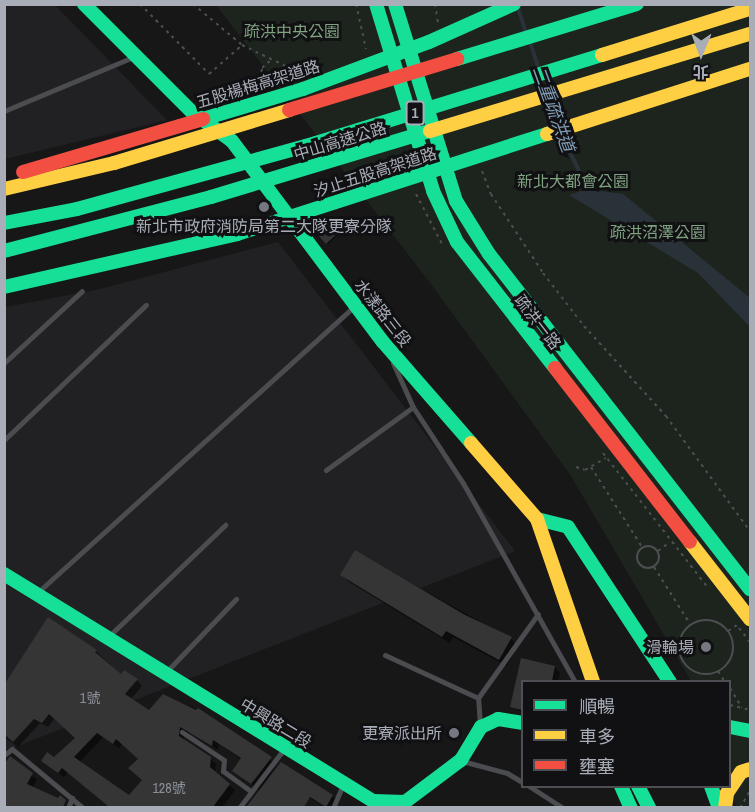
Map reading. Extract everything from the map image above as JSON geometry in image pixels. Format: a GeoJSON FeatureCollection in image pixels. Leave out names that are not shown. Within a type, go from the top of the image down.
{"type":"FeatureCollection","features":[{"type":"Feature","properties":{"kind":"main road","name":"水漾路三段"},"geometry":{"type":"LineString","coordinates":[[84,4],[192,112],[232,141],[383,342],[537,519],[593,680]]}},
{"type":"Feature","properties":{"kind":"main road","name":"疏洪一路"},"geometry":{"type":"LineString","coordinates":[[376,4],[433,191],[457,242],[750,619]]}},
{"type":"Feature","properties":{"kind":"main road","name":"疏洪一路"},"geometry":{"type":"LineString","coordinates":[[395,4],[456,201],[489,254],[750,589]]}},
{"type":"Feature","properties":{"kind":"main road","name":"五股楊梅高架道路"},"geometry":{"type":"LineString","coordinates":[[4,178],[303,89],[429,42],[514,4]]}},
{"type":"Feature","properties":{"kind":"main road","name":"1"},"geometry":{"type":"LineString","coordinates":[[4,189],[114,163],[637,4]]}},
{"type":"Feature","properties":{"kind":"main road","name":"中山高速公路"},"geometry":{"type":"LineString","coordinates":[[4,223],[77,209],[306,146],[750,9]]}},
{"type":"Feature","properties":{"kind":"main road","name":"中山高速公路"},"geometry":{"type":"LineString","coordinates":[[4,251],[234,190],[750,34]]}},
{"type":"Feature","properties":{"kind":"main road","name":"汐止五股高架道路"},"geometry":{"type":"LineString","coordinates":[[4,287],[237,234],[750,69]]}},
{"type":"Feature","properties":{"kind":"main road"},"geometry":{"type":"LineString","coordinates":[[620,111],[750,79]]}},
{"type":"Feature","properties":{"kind":"main road"},"geometry":{"type":"LineString","coordinates":[[537,519],[568,527],[669,680]]}},
{"type":"Feature","properties":{"kind":"main road","name":"中興路二段"},"geometry":{"type":"LineString","coordinates":[[4,574],[34,595],[373,801],[405,802],[461,760],[481,726]]}},
{"type":"Feature","properties":{"kind":"main road"},"geometry":{"type":"LineString","coordinates":[[481,726],[498,719],[521,723]]}},
{"type":"Feature","properties":{"kind":"main road"},"geometry":{"type":"LineString","coordinates":[[731,727],[750,731]]}},
{"type":"Feature","properties":{"kind":"main road"},"geometry":{"type":"LineString","coordinates":[[731,787],[741,772],[750,769]]}},
{"type":"Feature","properties":{"kind":"main road"},"geometry":{"type":"LineString","coordinates":[[622,788],[631,807]]}},
{"type":"Feature","properties":{"kind":"main road"},"geometry":{"type":"LineString","coordinates":[[639,788],[649,807]]}},
{"type":"Feature","properties":{"kind":"main road"},"geometry":{"type":"LineString","coordinates":[[712,788],[718,807]]}},
{"type":"Feature","properties":{"kind":"main road"},"geometry":{"type":"LineString","coordinates":[[725,807],[727,793],[730,788]]}},
{"type":"Feature","properties":{"kind":"lane"},"geometry":{"type":"LineString","coordinates":[[4,111],[134,56]]}},
{"type":"Feature","properties":{"kind":"lane"},"geometry":{"type":"LineString","coordinates":[[4,363],[82,291]]}},
{"type":"Feature","properties":{"kind":"lane"},"geometry":{"type":"LineString","coordinates":[[4,440],[146,305]]}},
{"type":"Feature","properties":{"kind":"lane"},"geometry":{"type":"LineString","coordinates":[[34,595],[355,305]]}},
{"type":"Feature","properties":{"kind":"lane"},"geometry":{"type":"LineString","coordinates":[[383,342],[413,406],[538,614],[574,680]]}},
{"type":"Feature","properties":{"kind":"lane"},"geometry":{"type":"LineString","coordinates":[[326,470],[413,406]]}},
{"type":"Feature","properties":{"kind":"lane"},"geometry":{"type":"LineString","coordinates":[[106,639],[225,525]]}},
{"type":"Feature","properties":{"kind":"lane"},"geometry":{"type":"LineString","coordinates":[[164,674],[236,599]]}},
{"type":"Feature","properties":{"kind":"lane"},"geometry":{"type":"LineString","coordinates":[[481,726],[478,698],[538,614]]}},
{"type":"Feature","properties":{"kind":"lane"},"geometry":{"type":"LineString","coordinates":[[386,655],[478,698]]}},
{"type":"Feature","properties":{"kind":"lane"},"geometry":{"type":"LineString","coordinates":[[182,732],[224,759],[223,771],[251,791]]}},
{"type":"Feature","properties":{"kind":"lane"},"geometry":{"type":"LineString","coordinates":[[238,807],[285,748]]}},
{"type":"Feature","properties":{"kind":"lane"},"geometry":{"type":"LineString","coordinates":[[4,755],[12,749],[83,807]]}},
{"type":"Feature","properties":{"kind":"lane"},"geometry":{"type":"LineString","coordinates":[[461,760],[507,773],[521,781]]}},
{"type":"Feature","properties":{"kind":"lane"},"geometry":{"type":"LineString","coordinates":[[333,807],[344,784]]}},
{"type":"Feature","properties":{"kind":"lane"},"geometry":{"type":"LineString","coordinates":[[532,788],[563,807]]}},
{"type":"Feature","properties":{"kind":"lane"},"geometry":{"type":"LineString","coordinates":[[68,807],[72,798]]}},
{"type":"Feature","properties":{"kind":"path"},"geometry":{"type":"LineString","coordinates":[[140,4],[208,74],[242,45]]}},
{"type":"Feature","properties":{"kind":"path"},"geometry":{"type":"LineString","coordinates":[[194,4],[242,45],[294,70],[310,71]]}},
{"type":"Feature","properties":{"kind":"path"},"geometry":{"type":"LineString","coordinates":[[356,4],[367,51],[357,55]]}},
{"type":"Feature","properties":{"kind":"path"},"geometry":{"type":"LineString","coordinates":[[435,4],[441,33]]}},
{"type":"Feature","properties":{"kind":"path"},"geometry":{"type":"LineString","coordinates":[[264,92],[258,76],[272,59]]}},
{"type":"Feature","properties":{"kind":"path"},"geometry":{"type":"LineString","coordinates":[[479,162],[491,194],[543,273],[584,326],[666,416],[750,531]]}},
{"type":"Feature","properties":{"kind":"path"},"geometry":{"type":"LineString","coordinates":[[576,467],[585,470],[606,458]]}},
{"type":"Feature","properties":{"kind":"path"},"geometry":{"type":"LineString","coordinates":[[591,467],[642,547]]}},
{"type":"Feature","properties":{"kind":"path"},"geometry":{"type":"LineString","coordinates":[[658,551],[671,542]]}},
{"type":"Feature","properties":{"kind":"path"},"geometry":{"type":"LineString","coordinates":[[651,546],[658,551],[659,559],[654,567],[645,568],[638,563],[637,554],[642,547],[651,546]]}},
{"type":"Feature","properties":{"kind":"path"},"geometry":{"type":"LineString","coordinates":[[654,567],[690,624]]}},
{"type":"Feature","properties":{"kind":"path"},"geometry":{"type":"LineString","coordinates":[[711,620],[728,631],[733,643],[731,656],[718,671],[697,672],[681,657],[681,636],[690,624],[711,620]]}},
{"type":"Feature","properties":{"kind":"path"},"geometry":{"type":"LineString","coordinates":[[728,631],[737,625]]}},
{"type":"Feature","properties":{"kind":"path"},"geometry":{"type":"LineString","coordinates":[[718,671],[724,680]]}},
{"type":"Feature","properties":{"kind":"path"},"geometry":{"type":"LineString","coordinates":[[731,691],[742,708]]}},
{"type":"Feature","properties":{"kind":"path"},"geometry":{"type":"LineString","coordinates":[[731,705],[750,710]]}},
{"type":"Feature","properties":{"kind":"path"},"geometry":{"type":"LineString","coordinates":[[740,807],[750,791]]}},
{"type":"Feature","properties":{"kind":"shaded area"},"geometry":{"type":"Polygon","coordinates":[[[4,5],[55,5],[167,120],[5,159],[4,5]]]}},
{"type":"Feature","properties":{"kind":"shaded area"},"geometry":{"type":"Polygon","coordinates":[[[587,189],[623,194],[750,298],[750,327],[698,273],[569,195],[587,189]]]}},
{"type":"Feature","properties":{"kind":"shaded area"},"geometry":{"type":"Polygon","coordinates":[[[278,242],[515,551],[5,751],[5,307],[96,290],[278,242]]]}},
{"type":"Feature","properties":{"kind":"green space","name":"新北大都會公園"},"geometry":{"type":"Polygon","coordinates":[[[216,5],[750,5],[750,807],[736,807],[728,788],[731,788],[731,680],[690,680],[571,476],[431,284],[216,5]]]}},
{"type":"Feature","properties":{"kind":"building"},"geometry":{"type":"Polygon","coordinates":[[[328,217],[340,231],[326,244],[308,224],[328,217]]]}},
{"type":"Feature","properties":{"kind":"building"},"geometry":{"type":"Polygon","coordinates":[[[355,550],[465,615],[512,637],[499,660],[446,631],[442,637],[340,575],[355,550]]]}},
{"type":"Feature","properties":{"kind":"building"},"geometry":{"type":"Polygon","coordinates":[[[48,617],[97,650],[95,652],[121,674],[124,670],[138,679],[125,694],[149,710],[163,694],[196,710],[198,708],[272,757],[251,784],[232,771],[241,758],[213,740],[212,746],[180,727],[179,736],[211,757],[210,767],[230,784],[213,807],[109,807],[62,768],[58,773],[41,761],[47,752],[54,757],[75,738],[49,714],[42,723],[34,719],[13,742],[4,734],[4,685],[48,617]],[[97,733],[74,757],[129,795],[142,780],[128,768],[138,759],[116,739],[113,744],[97,733]]]}},
{"type":"Feature","properties":{"kind":"building"},"geometry":{"type":"Polygon","coordinates":[[[521,658],[555,666],[552,680],[521,680],[521,710],[510,707],[521,658]]]}},
{"type":"Feature","properties":{"kind":"building"},"geometry":{"type":"Polygon","coordinates":[[[10,756],[33,773],[27,784],[58,798],[60,795],[66,800],[63,807],[4,807],[4,764],[10,756]]]}},
{"type":"Feature","properties":{"kind":"building"},"geometry":{"type":"Polygon","coordinates":[[[281,762],[333,795],[326,807],[310,797],[304,807],[246,807],[281,762]]]}},
{"type":"Feature","properties":{"kind":"waterway","name":"二重疏洪道"},"geometry":{"type":"LineString","coordinates":[[518,8],[526,32]]}},
{"type":"Feature","properties":{"kind":"waterway","name":"二重疏洪道"},"geometry":{"type":"LineString","coordinates":[[530,42],[539,69]]}},
{"type":"Feature","properties":{"kind":"waterway","name":"二重疏洪道"},"geometry":{"type":"LineString","coordinates":[[550,102],[557,123]]}},
{"type":"Feature","properties":{"kind":"waterway","name":"二重疏洪道"},"geometry":{"type":"LineString","coordinates":[[562,136],[589,191]]}},
{"type":"Feature","properties":{"kind":"traffic: fast"},"geometry":{"type":"LineString","coordinates":[[84,4],[192,112],[232,141],[383,342],[471,443]]}},
{"type":"Feature","properties":{"kind":"traffic: fast"},"geometry":{"type":"LineString","coordinates":[[376,4],[433,191],[457,242],[555,368]]}},
{"type":"Feature","properties":{"kind":"traffic: fast"},"geometry":{"type":"LineString","coordinates":[[395,4],[456,201],[489,254],[750,589]]}},
{"type":"Feature","properties":{"kind":"traffic: fast"},"geometry":{"type":"LineString","coordinates":[[203,119],[303,89],[429,42],[514,4]]}},
{"type":"Feature","properties":{"kind":"traffic: fast"},"geometry":{"type":"LineString","coordinates":[[457,59],[637,4]]}},
{"type":"Feature","properties":{"kind":"traffic: fast"},"geometry":{"type":"LineString","coordinates":[[4,223],[77,209],[306,146],[602,55]]}},
{"type":"Feature","properties":{"kind":"traffic: fast"},"geometry":{"type":"LineString","coordinates":[[4,251],[211,197],[430,131]]}},
{"type":"Feature","properties":{"kind":"traffic: fast"},"geometry":{"type":"LineString","coordinates":[[4,287],[237,234],[547,134]]}},
{"type":"Feature","properties":{"kind":"traffic: fast"},"geometry":{"type":"LineString","coordinates":[[537,519],[568,527],[669,680]]}},
{"type":"Feature","properties":{"kind":"traffic: fast"},"geometry":{"type":"LineString","coordinates":[[4,574],[373,801],[405,802],[461,760],[481,727],[498,719],[521,723]]}},
{"type":"Feature","properties":{"kind":"traffic: fast"},"geometry":{"type":"LineString","coordinates":[[731,727],[750,731]]}},
{"type":"Feature","properties":{"kind":"traffic: fast"},"geometry":{"type":"LineString","coordinates":[[622,788],[631,808]]}},
{"type":"Feature","properties":{"kind":"traffic: fast"},"geometry":{"type":"LineString","coordinates":[[639,788],[649,808]]}},
{"type":"Feature","properties":{"kind":"traffic: fast"},"geometry":{"type":"LineString","coordinates":[[712,788],[719,808]]}},
{"type":"Feature","properties":{"kind":"traffic: slow"},"geometry":{"type":"LineString","coordinates":[[602,55],[750,9]]}},
{"type":"Feature","properties":{"kind":"traffic: slow"},"geometry":{"type":"LineString","coordinates":[[430,131],[750,34]]}},
{"type":"Feature","properties":{"kind":"traffic: slow"},"geometry":{"type":"LineString","coordinates":[[547,134],[750,69]]}},
{"type":"Feature","properties":{"kind":"traffic: slow"},"geometry":{"type":"LineString","coordinates":[[4,189],[114,163],[289,110]]}},
{"type":"Feature","properties":{"kind":"traffic: slow"},"geometry":{"type":"LineString","coordinates":[[471,443],[537,519],[592,680]]}},
{"type":"Feature","properties":{"kind":"traffic: slow"},"geometry":{"type":"LineString","coordinates":[[690,542],[750,619]]}},
{"type":"Feature","properties":{"kind":"traffic: slow"},"geometry":{"type":"LineString","coordinates":[[731,787],[741,772],[750,769]]}},
{"type":"Feature","properties":{"kind":"traffic: slow"},"geometry":{"type":"LineString","coordinates":[[725,808],[727,793],[730,788]]}},
{"type":"Feature","properties":{"kind":"traffic: jam"},"geometry":{"type":"LineString","coordinates":[[289,110],[457,59]]}},
{"type":"Feature","properties":{"kind":"traffic: jam"},"geometry":{"type":"LineString","coordinates":[[23,172],[203,119]]}},
{"type":"Feature","properties":{"kind":"traffic: jam"},"geometry":{"type":"LineString","coordinates":[[555,368],[690,542]]}},
{"type":"Feature","properties":{"kind":"place","name":"新北市政府消防局第二大隊更寮分隊"},"geometry":{"type":"Point","coordinates":[264,207]}},
{"type":"Feature","properties":{"kind":"place","name":"滑輪場"},"geometry":{"type":"Point","coordinates":[706,647]}},
{"type":"Feature","properties":{"kind":"place","name":"更寮派出所"},"geometry":{"type":"Point","coordinates":[454,733]}},
{"type":"Feature","properties":{"kind":"park label","name":"疏洪中央公園"},"geometry":{"type":"Point","coordinates":[292,31]}},
{"type":"Feature","properties":{"kind":"park label","name":"疏洪沼澤公園"},"geometry":{"type":"Point","coordinates":[658,232]}}]}
